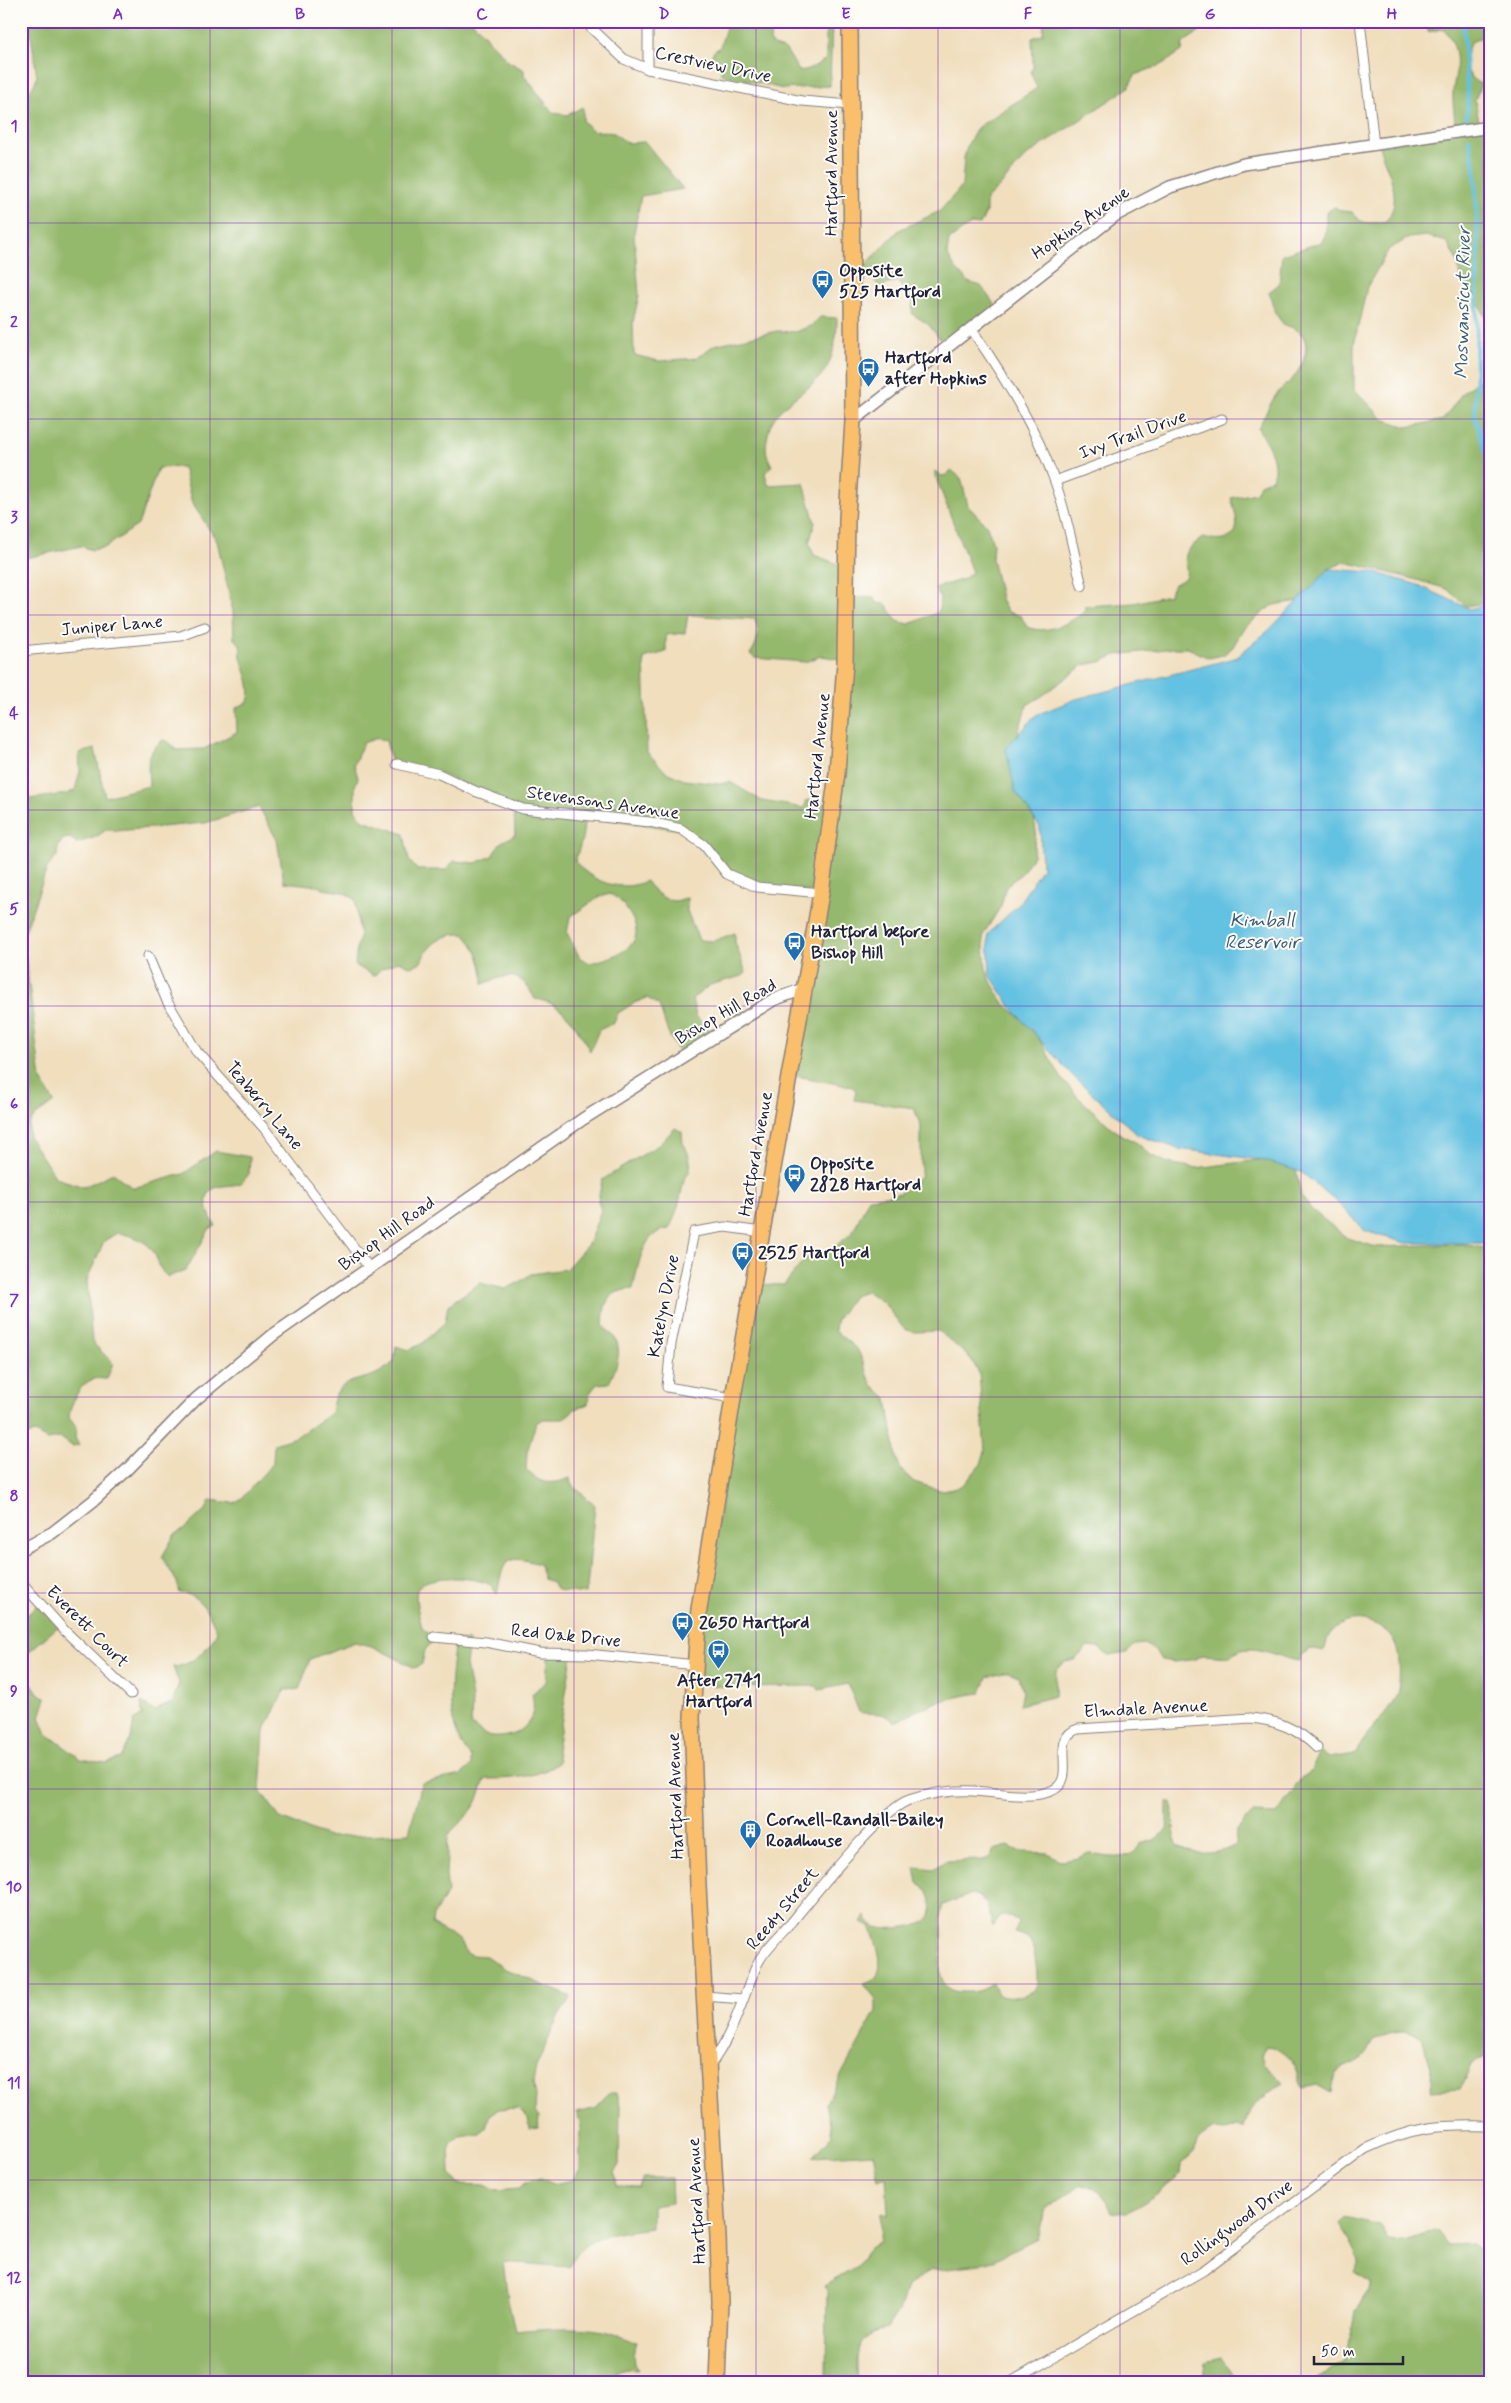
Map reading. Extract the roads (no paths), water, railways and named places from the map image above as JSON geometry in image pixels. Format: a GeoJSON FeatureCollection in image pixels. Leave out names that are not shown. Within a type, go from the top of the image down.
{"type":"FeatureCollection","features":[{"type":"Feature","properties":{"kind":"highway","name":"Hartford Avenue"},"geometry":{"type":"LineString","coordinates":[[717,2382],[720,2302],[692,1780],[692,1717],[699,1609],[733,1398],[821,892],[837,773],[842,714],[847,518],[853,421],[850,21]]}},
{"type":"Feature","properties":{"kind":"street"},"geometry":{"type":"LineString","coordinates":[[370,21],[390,21]]}},
{"type":"Feature","properties":{"kind":"street","name":"Crestview Drive"},"geometry":{"type":"LineString","coordinates":[[584,21],[624,59],[648,69],[802,100],[851,104]]}},
{"type":"Feature","properties":{"kind":"street"},"geometry":{"type":"LineString","coordinates":[[648,21],[648,69]]}},
{"type":"Feature","properties":{"kind":"street"},"geometry":{"type":"LineString","coordinates":[[1360,21],[1374,145]]}},
{"type":"Feature","properties":{"kind":"street","name":"Hopkins Avenue"},"geometry":{"type":"LineString","coordinates":[[853,421],[972,330],[1041,272],[1116,215],[1170,187],[1244,164],[1490,127]]}},
{"type":"Feature","properties":{"kind":"street"},"geometry":{"type":"LineString","coordinates":[[972,330],[998,368],[1030,427],[1055,481],[1082,586]]}},
{"type":"Feature","properties":{"kind":"street","name":"Ivy Trail Drive"},"geometry":{"type":"LineString","coordinates":[[1055,481],[1222,419]]}},
{"type":"Feature","properties":{"kind":"street","name":"Juniper Lane"},"geometry":{"type":"LineString","coordinates":[[21,651],[181,636],[205,627]]}},
{"type":"Feature","properties":{"kind":"street","name":"Stevensons Avenue"},"geometry":{"type":"LineString","coordinates":[[397,764],[439,774],[475,791],[523,809],[650,822],[681,829],[704,845],[727,874],[757,887],[821,892]]}},
{"type":"Feature","properties":{"kind":"street","name":"Teaberry Lane"},"geometry":{"type":"LineString","coordinates":[[148,956],[167,1001],[197,1052],[264,1128],[370,1269]]}},
{"type":"Feature","properties":{"kind":"street","name":"Bishop Hill Road"},"geometry":{"type":"LineString","coordinates":[[21,1549],[52,1533],[93,1501],[127,1470],[196,1399],[273,1335],[370,1269],[475,1192],[598,1109],[773,1000],[803,989]]}},
{"type":"Feature","properties":{"kind":"street","name":"Katelyn Drive"},"geometry":{"type":"LineString","coordinates":[[733,1398],[667,1387],[671,1344],[694,1232],[725,1227],[762,1232]]}},
{"type":"Feature","properties":{"kind":"street","name":"Everett Court"},"geometry":{"type":"LineString","coordinates":[[21,1582],[64,1630],[131,1694]]}},
{"type":"Feature","properties":{"kind":"street","name":"Red Oak Drive"},"geometry":{"type":"LineString","coordinates":[[434,1637],[486,1642],[540,1653],[587,1654],[696,1665]]}},
{"type":"Feature","properties":{"kind":"street","name":"Elmdale Avenue"},"geometry":{"type":"LineString","coordinates":[[857,1847],[886,1817],[909,1800],[924,1796],[970,1791],[1024,1795],[1050,1792],[1059,1787],[1064,1775],[1063,1746],[1065,1738],[1078,1728],[1250,1718],[1278,1722],[1297,1730],[1317,1748]]}},
{"type":"Feature","properties":{"kind":"street","name":"Reedy Street"},"geometry":{"type":"LineString","coordinates":[[708,2068],[723,2049],[759,1960],[857,1847]]}},
{"type":"Feature","properties":{"kind":"street"},"geometry":{"type":"LineString","coordinates":[[704,1996],[744,1999]]}},
{"type":"Feature","properties":{"kind":"street","name":"Rollingwood Drive"},"geometry":{"type":"LineString","coordinates":[[1011,2382],[1204,2270],[1365,2149],[1392,2136],[1423,2127],[1490,2126]]}},
{"type":"Feature","properties":{"kind":"water","name":"Kimball Reservoir"},"geometry":{"type":"Polygon","coordinates":[[[1329,569],[1373,572],[1418,585],[1470,609],[1490,603],[1490,1243],[1406,1243],[1365,1231],[1334,1199],[1301,1172],[1262,1160],[1179,1149],[1138,1135],[1072,1075],[1014,1011],[990,975],[988,934],[1018,905],[1042,868],[1040,827],[1015,791],[1006,748],[1036,715],[1076,699],[1235,658],[1268,631],[1329,569]]]}},
{"type":"Feature","properties":{"kind":"waterway","name":"Moswansicut River"},"geometry":{"type":"LineString","coordinates":[[1463,21],[1468,102],[1466,122]]}},
{"type":"Feature","properties":{"kind":"waterway","name":"Moswansicut River"},"geometry":{"type":"LineString","coordinates":[[1469,139],[1475,169],[1478,240],[1475,417],[1490,466]]}},
{"type":"Feature","properties":{"kind":"place","name":"Opposite 525 Hartford"},"geometry":{"type":"Point","coordinates":[823,300]}},
{"type":"Feature","properties":{"kind":"place","name":"Hartford after Hopkins"},"geometry":{"type":"Point","coordinates":[869,387]}},
{"type":"Feature","properties":{"kind":"place","name":"Hartford before Bishop Hill"},"geometry":{"type":"Point","coordinates":[795,961]}},
{"type":"Feature","properties":{"kind":"place","name":"Opposite 2828 Hartford"},"geometry":{"type":"Point","coordinates":[794,1193]}},
{"type":"Feature","properties":{"kind":"place","name":"2525 Hartford"},"geometry":{"type":"Point","coordinates":[742,1272]}},
{"type":"Feature","properties":{"kind":"place","name":"2650 Hartford"},"geometry":{"type":"Point","coordinates":[683,1642]}},
{"type":"Feature","properties":{"kind":"place","name":"After 2741 Hartford"},"geometry":{"type":"Point","coordinates":[719,1670]}},
{"type":"Feature","properties":{"kind":"place","name":"Cornell-Randall-Bailey Roadhouse"},"geometry":{"type":"Point","coordinates":[750,1849]}}]}
